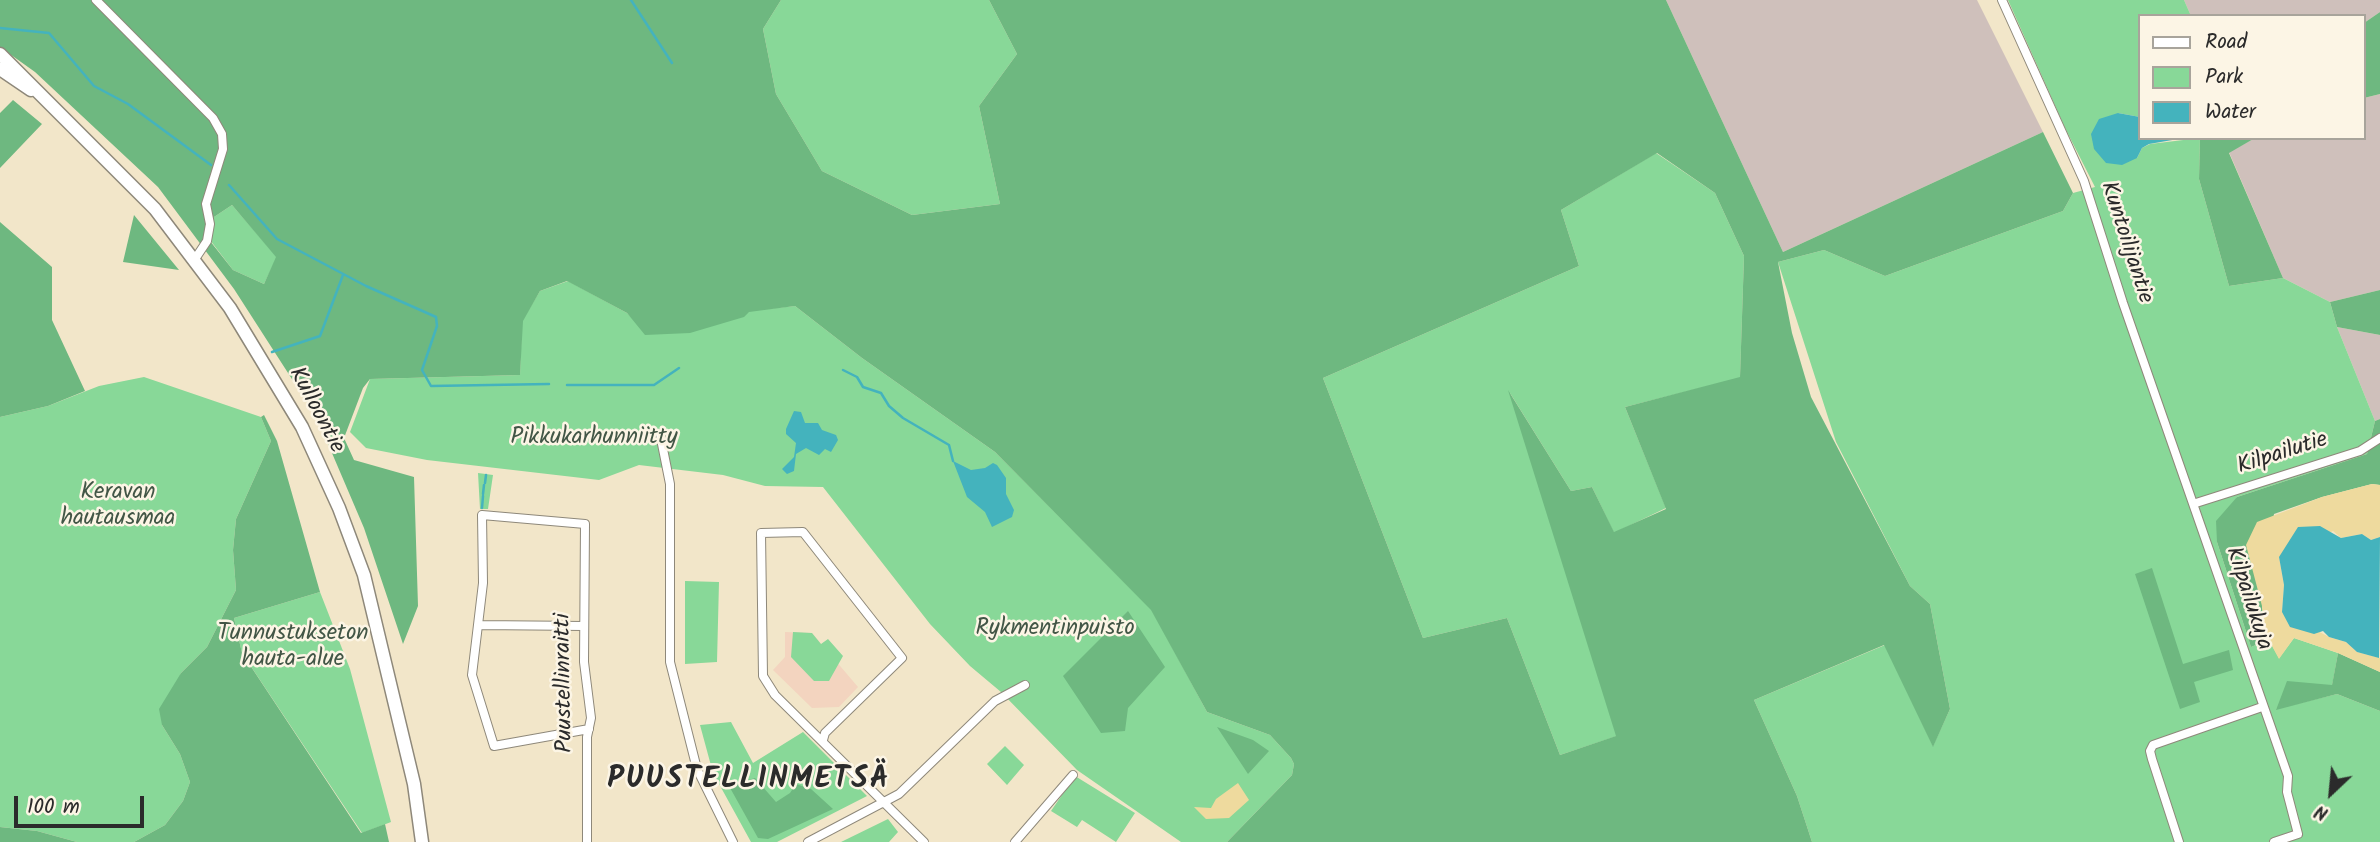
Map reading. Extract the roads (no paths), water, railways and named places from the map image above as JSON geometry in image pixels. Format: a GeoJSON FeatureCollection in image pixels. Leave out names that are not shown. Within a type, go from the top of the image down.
{"type":"FeatureCollection","features":[{"type":"Feature","properties":{"kind":"main road","name":"Kulloontie"},"geometry":{"type":"LineString","coordinates":[[0,54],[125,175],[195,258],[275,380],[302,428],[340,508],[364,575],[417,803],[430,842]]}},
{"type":"Feature","properties":{"kind":"main road","name":"Kulloontie"},"geometry":{"type":"LineString","coordinates":[[0,69],[52,103]]}},
{"type":"Feature","properties":{"kind":"main road","name":"Kulloontie"},"geometry":{"type":"LineString","coordinates":[[417,803],[422,842]]}},
{"type":"Feature","properties":{"kind":"street"},"geometry":{"type":"LineString","coordinates":[[96,0],[213,118],[222,134],[223,149],[206,204],[210,224],[207,241],[195,258]]}},
{"type":"Feature","properties":{"kind":"street","name":"Kuntoilijantie"},"geometry":{"type":"LineString","coordinates":[[2002,0],[2084,181],[2123,303],[2196,503]]}},
{"type":"Feature","properties":{"kind":"street"},"geometry":{"type":"LineString","coordinates":[[660,434],[670,484],[670,662],[697,769],[733,842]]}},
{"type":"Feature","properties":{"kind":"street","name":"Kilpailutie"},"geometry":{"type":"LineString","coordinates":[[2196,503],[2360,451],[2380,438]]}},
{"type":"Feature","properties":{"kind":"street","name":"Kilpailukuja"},"geometry":{"type":"LineString","coordinates":[[2196,503],[2262,707],[2266,711],[2288,776],[2287,792],[2298,834],[2274,842]]}},
{"type":"Feature","properties":{"kind":"street","name":"Puustellinraitti"},"geometry":{"type":"LineString","coordinates":[[479,625],[483,583],[482,515],[585,524],[584,667],[591,705],[587,842]]}},
{"type":"Feature","properties":{"kind":"street"},"geometry":{"type":"LineString","coordinates":[[823,740],[824,733],[902,658],[803,531],[761,533],[760,662],[763,676],[775,695],[924,842]]}},
{"type":"Feature","properties":{"kind":"street"},"geometry":{"type":"LineString","coordinates":[[584,626],[479,625],[472,675],[494,746],[589,730]]}},
{"type":"Feature","properties":{"kind":"street"},"geometry":{"type":"LineString","coordinates":[[808,842],[899,794],[995,701],[1026,685]]}},
{"type":"Feature","properties":{"kind":"street"},"geometry":{"type":"LineString","coordinates":[[2179,842],[2152,759],[2150,751],[2153,745],[2262,707]]}},
{"type":"Feature","properties":{"kind":"street"},"geometry":{"type":"LineString","coordinates":[[1015,842],[1073,775]]}},
{"type":"Feature","properties":{"kind":"water"},"geometry":{"type":"Polygon","coordinates":[[[2118,113],[2138,117],[2138,140],[2172,140],[2149,144],[2142,148],[2137,158],[2122,165],[2106,163],[2094,149],[2091,134],[2099,119],[2118,113]]]}},
{"type":"Feature","properties":{"kind":"water"},"geometry":{"type":"Polygon","coordinates":[[[794,411],[801,412],[805,423],[818,423],[822,430],[836,435],[838,440],[831,452],[825,449],[819,455],[806,448],[796,454],[794,471],[787,474],[782,469],[794,457],[796,443],[786,434],[786,429],[794,411]]]}},
{"type":"Feature","properties":{"kind":"water"},"geometry":{"type":"Polygon","coordinates":[[[953,461],[971,470],[985,468],[993,463],[997,465],[1006,478],[1006,494],[1014,510],[1012,517],[992,527],[985,512],[967,497],[953,461]]]}},
{"type":"Feature","properties":{"kind":"water"},"geometry":{"type":"Polygon","coordinates":[[[2320,526],[2341,538],[2362,534],[2371,540],[2380,537],[2379,658],[2357,652],[2346,642],[2329,637],[2323,631],[2314,634],[2290,627],[2282,612],[2284,585],[2279,557],[2298,527],[2320,526]]]}},
{"type":"Feature","properties":{"kind":"waterway"},"geometry":{"type":"LineString","coordinates":[[631,0],[672,63]]}},
{"type":"Feature","properties":{"kind":"waterway"},"geometry":{"type":"LineString","coordinates":[[0,28],[49,33],[94,86],[128,104],[211,165]]}},
{"type":"Feature","properties":{"kind":"waterway"},"geometry":{"type":"LineString","coordinates":[[229,185],[277,239],[366,286],[436,317],[437,326],[422,370],[431,386],[549,384]]}},
{"type":"Feature","properties":{"kind":"waterway"},"geometry":{"type":"LineString","coordinates":[[272,352],[320,336],[343,275]]}},
{"type":"Feature","properties":{"kind":"waterway"},"geometry":{"type":"LineString","coordinates":[[567,385],[654,385],[679,368]]}},
{"type":"Feature","properties":{"kind":"waterway"},"geometry":{"type":"LineString","coordinates":[[843,370],[857,377],[863,387],[881,393],[889,406],[903,418],[949,445],[953,461]]}},
{"type":"Feature","properties":{"kind":"waterway"},"geometry":{"type":"LineString","coordinates":[[485,483],[486,475]]}},
{"type":"Feature","properties":{"kind":"waterway"},"geometry":{"type":"LineString","coordinates":[[483,494],[484,485]]}},
{"type":"Feature","properties":{"kind":"waterway"},"geometry":{"type":"LineString","coordinates":[[482,508],[483,496]]}},
{"type":"Feature","properties":{"kind":"district","name":"PUUSTELLINMETSÄ"},"geometry":{"type":"Point","coordinates":[749,782]}},
{"type":"Feature","properties":{"kind":"park label","name":"Pikkukarhunniitty"},"geometry":{"type":"Point","coordinates":[594,439]}},
{"type":"Feature","properties":{"kind":"park label","name":"Keravan hautausmaa"},"geometry":{"type":"Point","coordinates":[118,507]}},
{"type":"Feature","properties":{"kind":"park label","name":"Rykmentinpuisto"},"geometry":{"type":"Point","coordinates":[1055,630]}},
{"type":"Feature","properties":{"kind":"park label","name":"Tunnustukseton hauta-alue"},"geometry":{"type":"Point","coordinates":[293,648]}}]}
